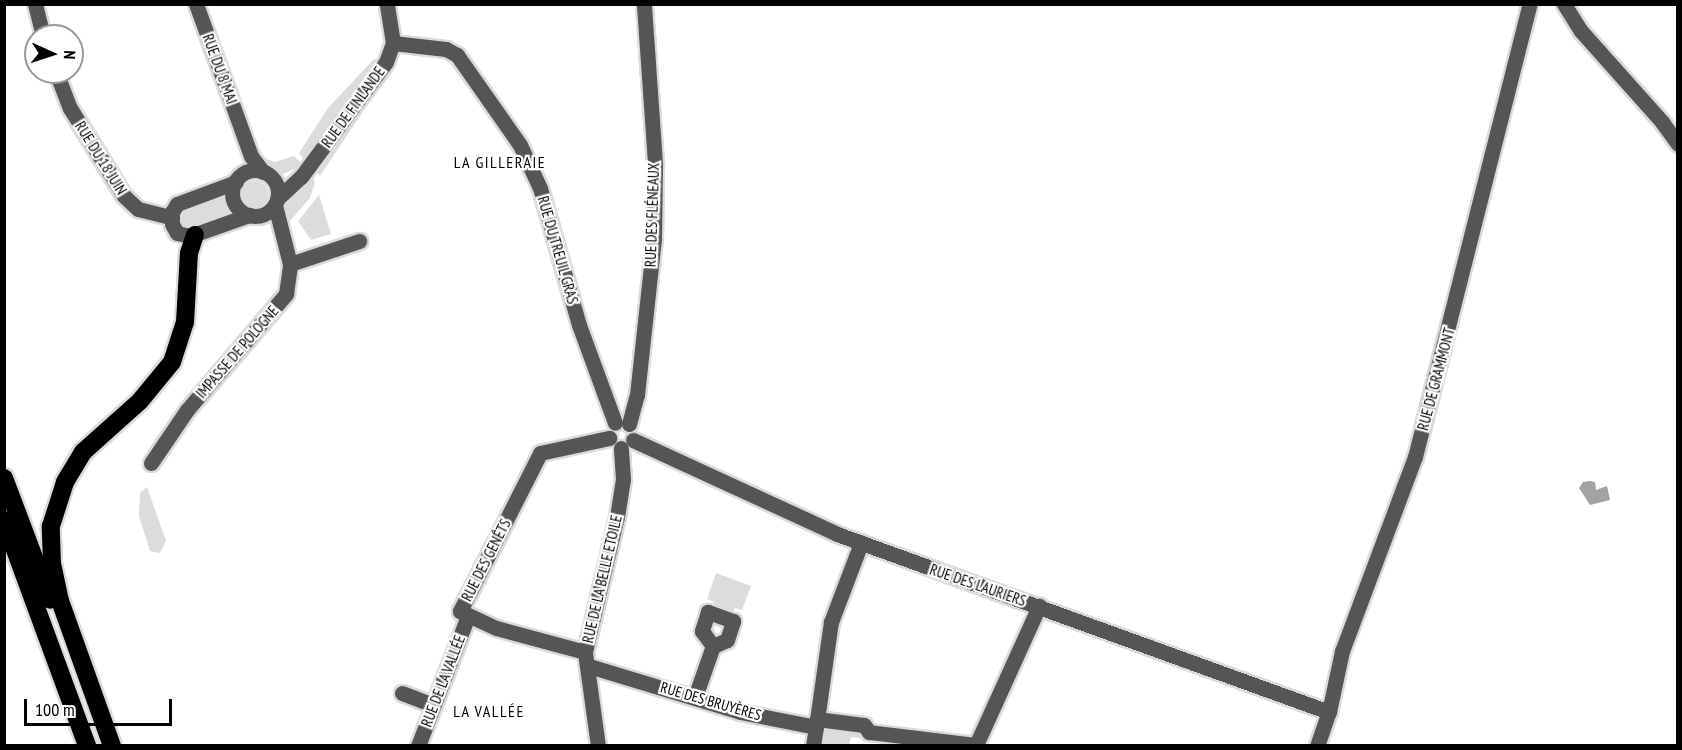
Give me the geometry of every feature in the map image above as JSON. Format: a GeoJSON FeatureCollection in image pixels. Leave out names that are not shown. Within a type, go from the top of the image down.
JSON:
{"type":"FeatureCollection","features":[{"type":"Feature","properties":{"kind":"highway"},"geometry":{"type":"LineString","coordinates":[[112,746],[60,601],[52,564],[51,526],[65,482],[83,452],[140,401],[172,362],[185,322],[189,253],[195,235]]}},
{"type":"Feature","properties":{"kind":"highway"},"geometry":{"type":"LineString","coordinates":[[4,478],[103,746]]}},
{"type":"Feature","properties":{"kind":"highway"},"geometry":{"type":"LineString","coordinates":[[4,520],[87,746]]}},
{"type":"Feature","properties":{"kind":"street"},"geometry":{"type":"LineString","coordinates":[[35,4],[40,24]]}},
{"type":"Feature","properties":{"kind":"street","name":"RUE DU 8 MAI"},"geometry":{"type":"LineString","coordinates":[[196,4],[251,156],[267,175]]}},
{"type":"Feature","properties":{"kind":"street"},"geometry":{"type":"LineString","coordinates":[[387,4],[393,43]]}},
{"type":"Feature","properties":{"kind":"street","name":"RUE DES FLÉNEAUX"},"geometry":{"type":"LineString","coordinates":[[618,428],[637,394],[654,239],[655,164],[644,4]]}},
{"type":"Feature","properties":{"kind":"street","name":"RUE DE GRAMMONT"},"geometry":{"type":"LineString","coordinates":[[1317,746],[1329,712],[1342,651],[1414,457],[1440,369],[1530,4]]}},
{"type":"Feature","properties":{"kind":"street"},"geometry":{"type":"LineString","coordinates":[[1564,4],[1581,31],[1662,122],[1677,144]]}},
{"type":"Feature","properties":{"kind":"street","name":"RUE DE FINLANDE"},"geometry":{"type":"LineString","coordinates":[[276,202],[309,168],[386,62],[393,43]]}},
{"type":"Feature","properties":{"kind":"street","name":"RUE DU TREUIL GRAS"},"geometry":{"type":"LineString","coordinates":[[393,43],[446,49],[457,55],[520,145],[540,188],[579,325],[618,428],[627,444]]}},
{"type":"Feature","properties":{"kind":"street","name":"RUE DU 18 JUIN"},"geometry":{"type":"LineString","coordinates":[[61,84],[70,108],[124,196],[138,209],[171,217]]}},
{"type":"Feature","properties":{"kind":"street"},"geometry":{"type":"LineString","coordinates":[[243,133],[235,203],[279,232]]}},
{"type":"Feature","properties":{"kind":"street"},"geometry":{"type":"LineString","coordinates":[[267,175],[276,202],[254,215],[195,235],[177,232],[171,217],[180,202],[239,178],[267,175],[287,177],[309,168]]}},
{"type":"Feature","properties":{"kind":"street","name":"IMPASSE DE POLOGNE"},"geometry":{"type":"LineString","coordinates":[[151,463],[187,410],[281,302],[288,287],[290,264],[279,232],[276,202]]}},
{"type":"Feature","properties":{"kind":"street"},"geometry":{"type":"LineString","coordinates":[[290,264],[359,241]]}},
{"type":"Feature","properties":{"kind":"street"},"geometry":{"type":"LineString","coordinates":[[618,428],[627,444]]}},
{"type":"Feature","properties":{"kind":"street","name":"RUE DES GENÊTS"},"geometry":{"type":"LineString","coordinates":[[587,659],[496,628],[460,611],[538,456],[548,449],[618,428]]}},
{"type":"Feature","properties":{"kind":"street","name":"RUE DES LAURIERS"},"geometry":{"type":"LineString","coordinates":[[627,444],[861,543],[1329,712]]}},
{"type":"Feature","properties":{"kind":"street","name":"RUE DE LA BELLE ETOILE"},"geometry":{"type":"LineString","coordinates":[[598,746],[587,659],[617,517],[627,444]]}},
{"type":"Feature","properties":{"kind":"street"},"geometry":{"type":"LineString","coordinates":[[813,746],[831,622],[861,543]]}},
{"type":"Feature","properties":{"kind":"street","name":"RUE DES BRUYÈRES"},"geometry":{"type":"LineString","coordinates":[[587,659],[740,712],[817,723],[864,725],[869,732],[976,746],[1039,606]]}},
{"type":"Feature","properties":{"kind":"street","name":"RUE DE LA VALLÉE"},"geometry":{"type":"LineString","coordinates":[[418,746],[468,616]]}},
{"type":"Feature","properties":{"kind":"street"},"geometry":{"type":"LineString","coordinates":[[695,697],[713,646]]}},
{"type":"Feature","properties":{"kind":"street"},"geometry":{"type":"LineString","coordinates":[[402,693],[434,705]]}},
{"type":"Feature","properties":{"kind":"shaded area"},"geometry":{"type":"Polygon","coordinates":[[[374,59],[379,61],[306,161],[299,153],[328,108],[374,59]]]}},
{"type":"Feature","properties":{"kind":"shaded area"},"geometry":{"type":"Polygon","coordinates":[[[357,108],[362,113],[320,176],[314,169],[357,108]]]}},
{"type":"Feature","properties":{"kind":"shaded area"},"geometry":{"type":"Polygon","coordinates":[[[256,155],[275,162],[294,156],[303,165],[283,174],[276,173],[262,166],[256,155]]]}},
{"type":"Feature","properties":{"kind":"shaded area"},"geometry":{"type":"Polygon","coordinates":[[[311,175],[315,182],[310,198],[290,221],[282,224],[283,200],[311,175]]]}},
{"type":"Feature","properties":{"kind":"shaded area"},"geometry":{"type":"Polygon","coordinates":[[[255,181],[264,185],[268,194],[264,203],[255,207],[246,203],[242,194],[246,185],[255,181]]]}},
{"type":"Feature","properties":{"kind":"shaded area"},"geometry":{"type":"Polygon","coordinates":[[[229,189],[230,204],[236,213],[193,229],[181,225],[180,211],[229,189]]]}},
{"type":"Feature","properties":{"kind":"shaded area"},"geometry":{"type":"Polygon","coordinates":[[[319,195],[331,234],[311,240],[298,221],[319,195]]]}},
{"type":"Feature","properties":{"kind":"shaded area"},"geometry":{"type":"Polygon","coordinates":[[[1583,482],[1595,482],[1596,490],[1607,486],[1610,500],[1590,505],[1579,488],[1583,482]]]}},
{"type":"Feature","properties":{"kind":"shaded area"},"geometry":{"type":"Polygon","coordinates":[[[147,487],[166,541],[160,553],[150,551],[139,516],[140,493],[147,487]]]}},
{"type":"Feature","properties":{"kind":"shaded area"},"geometry":{"type":"Polygon","coordinates":[[[716,573],[751,586],[742,610],[735,608],[732,615],[712,608],[714,602],[707,599],[716,573]]]}},
{"type":"Feature","properties":{"kind":"shaded area"},"geometry":{"type":"Polygon","coordinates":[[[824,726],[863,731],[866,739],[851,737],[849,745],[819,746],[824,726]]]}},
{"type":"Feature","properties":{"kind":"district","name":"LA GILLERAIE"},"geometry":{"type":"Point","coordinates":[500,162]}},
{"type":"Feature","properties":{"kind":"district","name":"LA VALLÉE"},"geometry":{"type":"Point","coordinates":[489,711]}}]}
